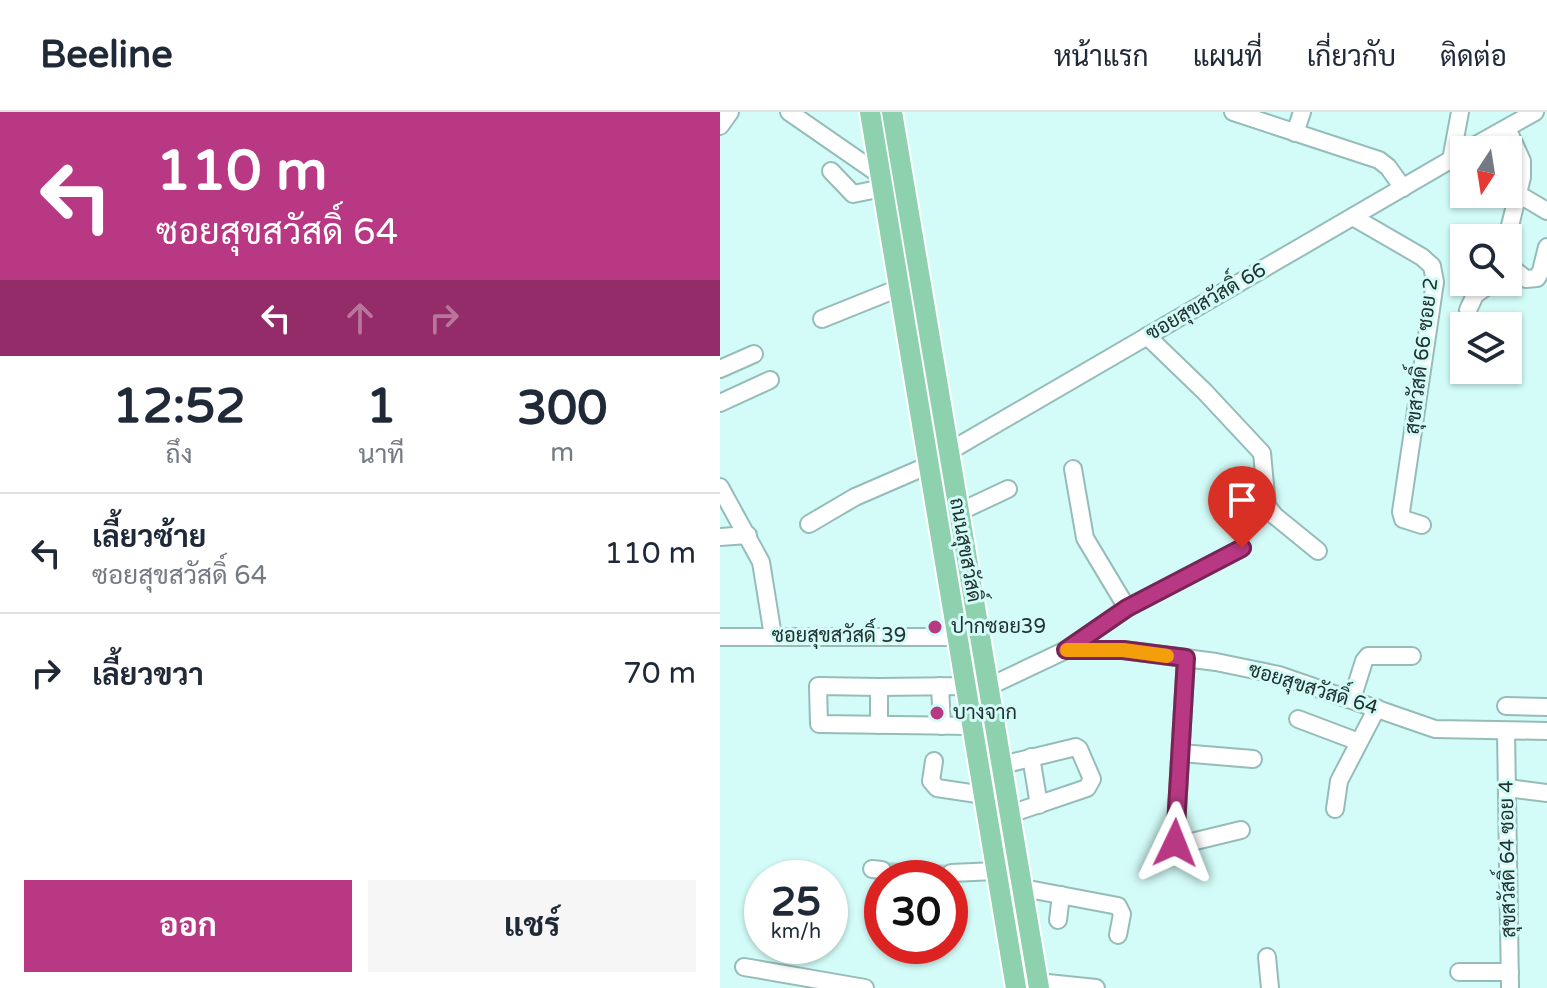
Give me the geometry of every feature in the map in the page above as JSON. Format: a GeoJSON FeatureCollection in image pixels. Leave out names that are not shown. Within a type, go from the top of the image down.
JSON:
{"type":"FeatureCollection","features":[{"type":"Feature","properties":{"kind":"main road","name":"ถนนสุขสวัสดิ์"},"geometry":{"type":"LineString","coordinates":[[870,112],[1016,988]]}},
{"type":"Feature","properties":{"kind":"main road","name":"ถนนสุขสวัสดิ์"},"geometry":{"type":"LineString","coordinates":[[892,112],[1039,985]]}},
{"type":"Feature","properties":{"kind":"street"},"geometry":{"type":"LineString","coordinates":[[720,126],[730,112]]}},
{"type":"Feature","properties":{"kind":"street"},"geometry":{"type":"LineString","coordinates":[[789,112],[882,182]]}},
{"type":"Feature","properties":{"kind":"street"},"geometry":{"type":"LineString","coordinates":[[1233,112],[1379,160],[1403,188]]}},
{"type":"Feature","properties":{"kind":"street"},"geometry":{"type":"LineString","coordinates":[[1295,133],[1302,112]]}},
{"type":"Feature","properties":{"kind":"street"},"geometry":{"type":"LineString","coordinates":[[1460,112],[1461,136]]}},
{"type":"Feature","properties":{"kind":"street","name":"ซอยสุขสวัสดิ์ 66"},"geometry":{"type":"LineString","coordinates":[[1493,136],[1535,112]]}},
{"type":"Feature","properties":{"kind":"street"},"geometry":{"type":"LineString","coordinates":[[1507,128],[1511,136]]}},
{"type":"Feature","properties":{"kind":"street","name":"ซอยสุขสวัสดิ์ 66"},"geometry":{"type":"LineString","coordinates":[[809,524],[855,497],[948,452],[1450,160]]}},
{"type":"Feature","properties":{"kind":"street"},"geometry":{"type":"LineString","coordinates":[[831,171],[853,194],[882,182]]}},
{"type":"Feature","properties":{"kind":"street"},"geometry":{"type":"LineString","coordinates":[[1522,196],[1547,211]]}},
{"type":"Feature","properties":{"kind":"street","name":"สุขสวัสดิ์ 66 ซอย 2"},"geometry":{"type":"LineString","coordinates":[[1353,217],[1432,266],[1435,282],[1401,512],[1403,519],[1422,525]]}},
{"type":"Feature","properties":{"kind":"street"},"geometry":{"type":"LineString","coordinates":[[1522,276],[1526,279],[1537,278],[1547,247]]}},
{"type":"Feature","properties":{"kind":"street"},"geometry":{"type":"LineString","coordinates":[[822,319],[899,288]]}},
{"type":"Feature","properties":{"kind":"street"},"geometry":{"type":"LineString","coordinates":[[1468,310],[1475,296]]}},
{"type":"Feature","properties":{"kind":"street"},"geometry":{"type":"LineString","coordinates":[[1147,336],[1262,453],[1267,506],[1318,551]]}},
{"type":"Feature","properties":{"kind":"street"},"geometry":{"type":"LineString","coordinates":[[720,369],[754,354]]}},
{"type":"Feature","properties":{"kind":"street"},"geometry":{"type":"LineString","coordinates":[[720,403],[770,380]]}},
{"type":"Feature","properties":{"kind":"street"},"geometry":{"type":"LineString","coordinates":[[1073,469],[1085,538],[1127,608]]}},
{"type":"Feature","properties":{"kind":"street"},"geometry":{"type":"LineString","coordinates":[[720,487],[761,562],[773,636]]}},
{"type":"Feature","properties":{"kind":"street"},"geometry":{"type":"LineString","coordinates":[[959,512],[1008,489]]}},
{"type":"Feature","properties":{"kind":"street"},"geometry":{"type":"LineString","coordinates":[[720,537],[748,535]]}},
{"type":"Feature","properties":{"kind":"street"},"geometry":{"type":"LineString","coordinates":[[1066,650],[1127,608],[1242,548]]}},
{"type":"Feature","properties":{"kind":"street","name":"ซอยสุขสวัสดิ์ 39"},"geometry":{"type":"LineString","coordinates":[[720,637],[957,637]]}},
{"type":"Feature","properties":{"kind":"street","name":"ซอยสุขสวัสดิ์ 64"},"geometry":{"type":"LineString","coordinates":[[990,686],[1066,650],[1123,650],[1279,675],[1435,729],[1547,731]]}},
{"type":"Feature","properties":{"kind":"street"},"geometry":{"type":"LineString","coordinates":[[1352,699],[1368,656],[1412,656]]}},
{"type":"Feature","properties":{"kind":"street"},"geometry":{"type":"LineString","coordinates":[[1186,658],[1175,843],[1179,845],[1241,830]]}},
{"type":"Feature","properties":{"kind":"street"},"geometry":{"type":"LineString","coordinates":[[966,686],[818,686],[819,724],[972,726]]}},
{"type":"Feature","properties":{"kind":"street"},"geometry":{"type":"LineString","coordinates":[[940,686],[942,726]]}},
{"type":"Feature","properties":{"kind":"street"},"geometry":{"type":"LineString","coordinates":[[879,687],[879,725]]}},
{"type":"Feature","properties":{"kind":"street"},"geometry":{"type":"LineString","coordinates":[[1506,706],[1547,707]]}},
{"type":"Feature","properties":{"kind":"street"},"geometry":{"type":"LineString","coordinates":[[1335,809],[1339,781],[1377,708]]}},
{"type":"Feature","properties":{"kind":"street"},"geometry":{"type":"LineString","coordinates":[[1298,719],[1359,742]]}},
{"type":"Feature","properties":{"kind":"street","name":"สุขสวัสดิ์ 64 ซอย 4"},"geometry":{"type":"LineString","coordinates":[[1506,731],[1510,980]]}},
{"type":"Feature","properties":{"kind":"street"},"geometry":{"type":"LineString","coordinates":[[1002,765],[1076,747],[1092,779],[1087,788],[1010,814]]}},
{"type":"Feature","properties":{"kind":"street"},"geometry":{"type":"LineString","coordinates":[[1181,753],[1253,759]]}},
{"type":"Feature","properties":{"kind":"street"},"geometry":{"type":"LineString","coordinates":[[1031,757],[1039,805]]}},
{"type":"Feature","properties":{"kind":"street"},"geometry":{"type":"LineString","coordinates":[[934,761],[931,781],[937,788],[984,795]]}},
{"type":"Feature","properties":{"kind":"street"},"geometry":{"type":"LineString","coordinates":[[1507,788],[1547,793]]}},
{"type":"Feature","properties":{"kind":"street"},"geometry":{"type":"LineString","coordinates":[[968,872],[996,871]]}},
{"type":"Feature","properties":{"kind":"street"},"geometry":{"type":"LineString","coordinates":[[1023,888],[1118,906],[1122,914],[1118,935]]}},
{"type":"Feature","properties":{"kind":"street"},"geometry":{"type":"LineString","coordinates":[[1058,920],[1061,895]]}},
{"type":"Feature","properties":{"kind":"street"},"geometry":{"type":"LineString","coordinates":[[1267,957],[1270,988]]}},
{"type":"Feature","properties":{"kind":"street"},"geometry":{"type":"LineString","coordinates":[[744,967],[865,988]]}},
{"type":"Feature","properties":{"kind":"street"},"geometry":{"type":"LineString","coordinates":[[1459,972],[1510,980]]}},
{"type":"Feature","properties":{"kind":"street"},"geometry":{"type":"LineString","coordinates":[[1039,985],[1096,988]]}},
{"type":"Feature","properties":{"kind":"slow traffic"},"geometry":{"type":"LineString","coordinates":[[1067,650],[1123,650],[1167,656]]}},
{"type":"Feature","properties":{"kind":"place","name":"ปากซอย39"},"geometry":{"type":"Point","coordinates":[935,627]}},
{"type":"Feature","properties":{"kind":"place","name":"บางจาก"},"geometry":{"type":"Point","coordinates":[937,713]}},
{"type":"Feature","properties":{"kind":"route"},"geometry":{"type":"LineString","coordinates":[[1175,843],[1186,658],[1123,650],[1066,650],[1127,608],[1242,548]]}}]}
